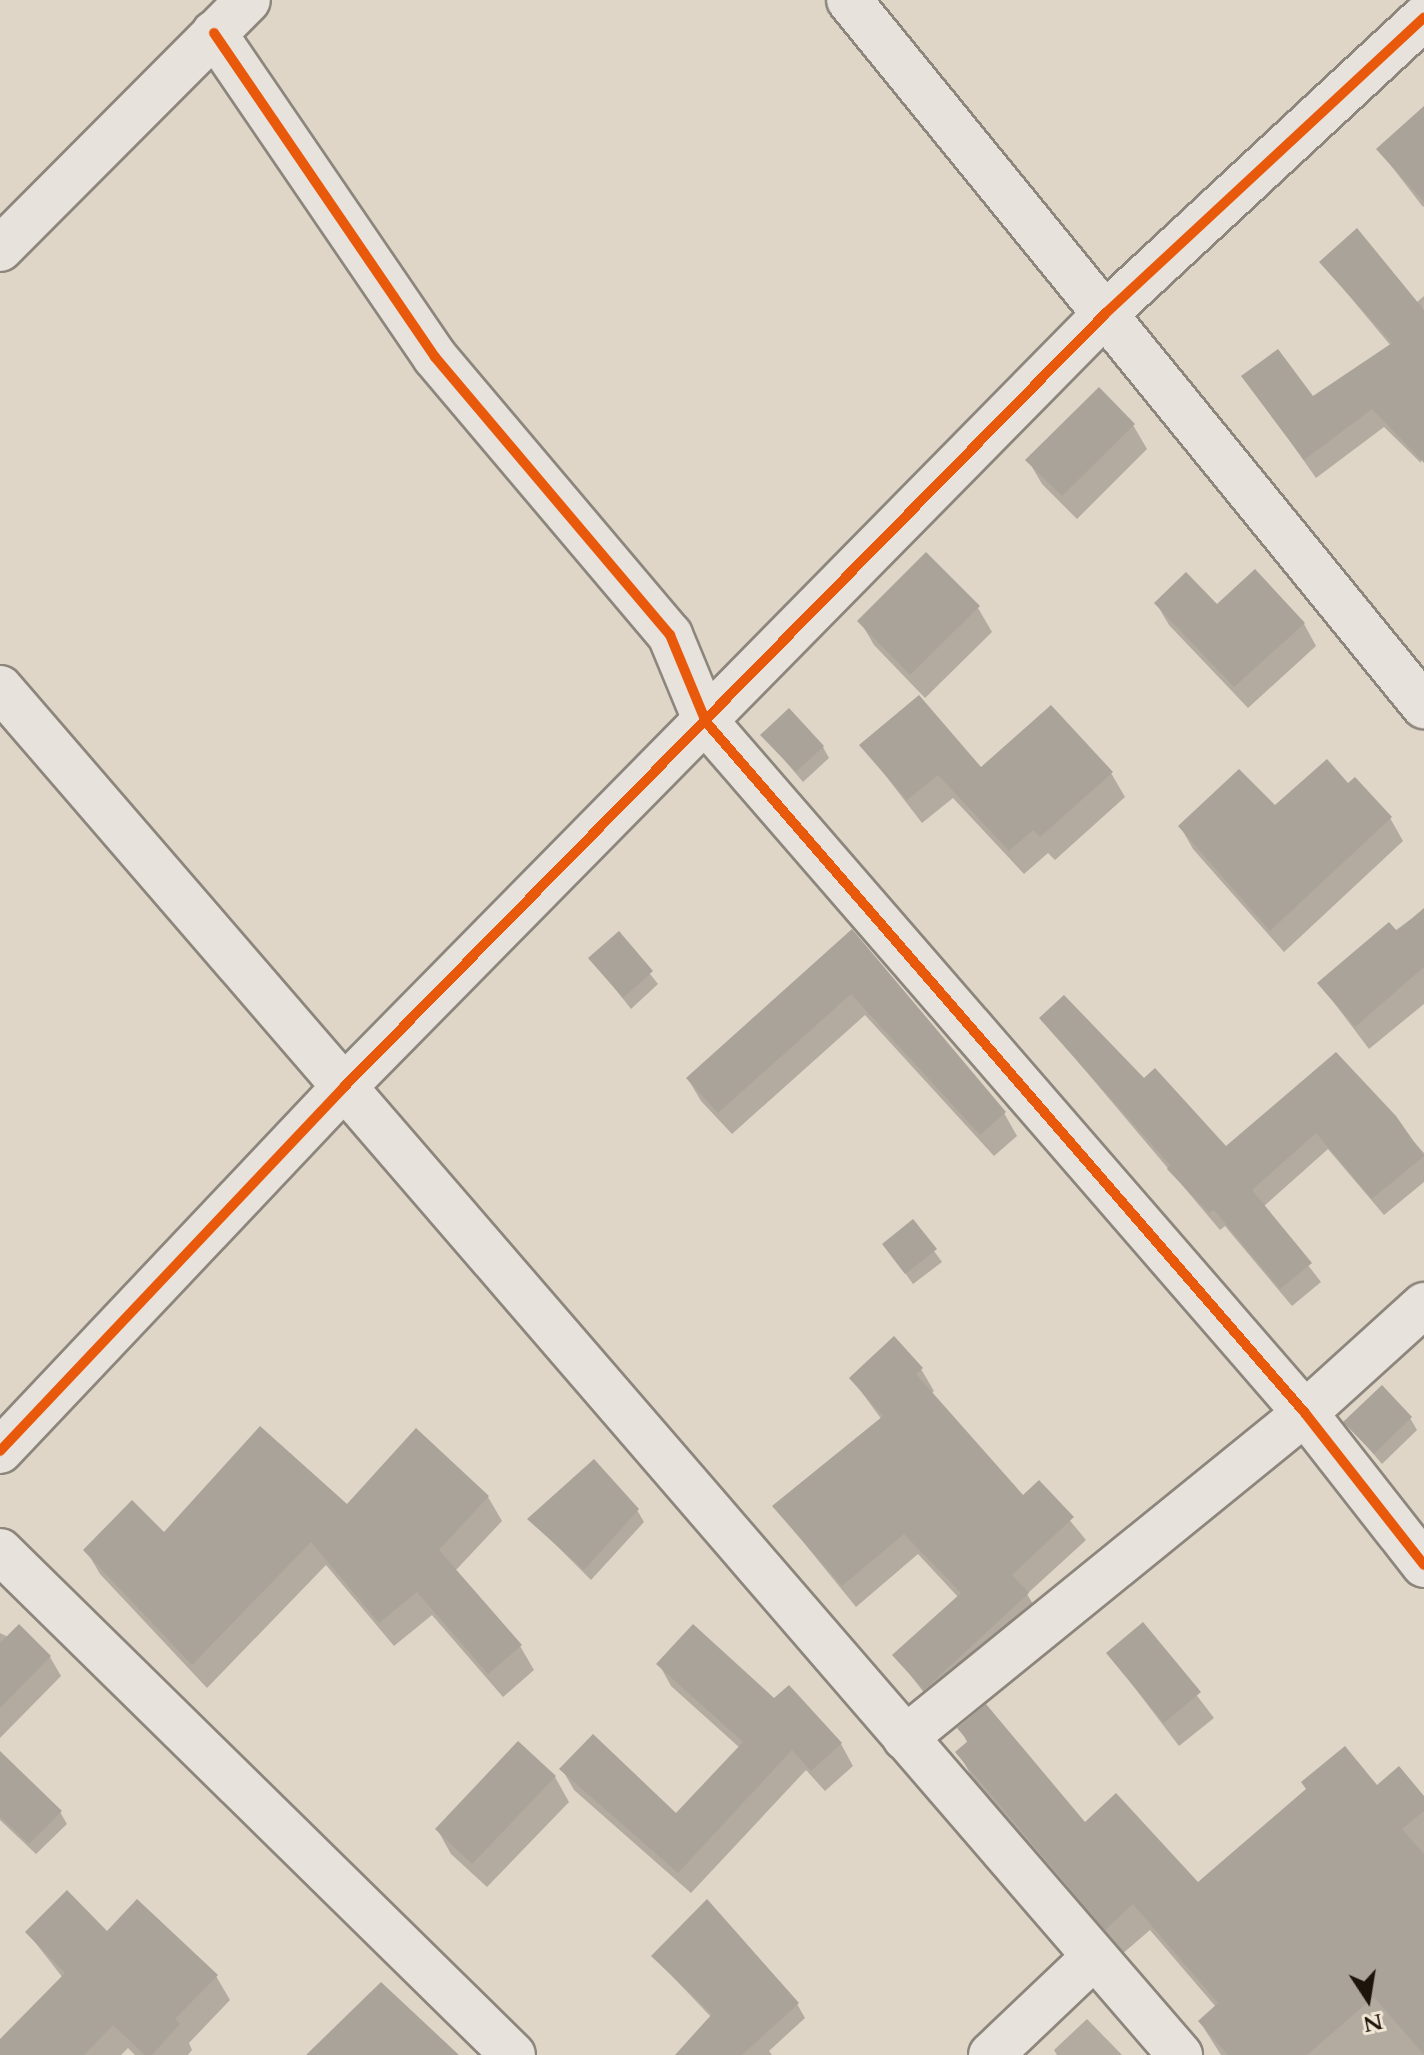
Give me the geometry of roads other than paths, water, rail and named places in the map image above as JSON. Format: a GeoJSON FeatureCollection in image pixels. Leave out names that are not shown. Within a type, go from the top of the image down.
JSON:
{"type":"FeatureCollection","features":[{"type":"Feature","properties":{"kind":"street"},"geometry":{"type":"LineString","coordinates":[[0,249],[248,0]]}},
{"type":"Feature","properties":{"kind":"street"},"geometry":{"type":"LineString","coordinates":[[849,0],[1424,706]]}},
{"type":"Feature","properties":{"kind":"street"},"geometry":{"type":"LineString","coordinates":[[0,1451],[345,1086],[1106,313],[1424,18]]}},
{"type":"Feature","properties":{"kind":"street"},"geometry":{"type":"LineString","coordinates":[[214,33],[435,357],[670,635],[706,722],[1305,1413],[1424,1565]]}},
{"type":"Feature","properties":{"kind":"street"},"geometry":{"type":"LineString","coordinates":[[0,688],[1180,2055]]}},
{"type":"Feature","properties":{"kind":"street"},"geometry":{"type":"LineString","coordinates":[[905,1738],[1305,1413],[1424,1305]]}},
{"type":"Feature","properties":{"kind":"street"},"geometry":{"type":"LineString","coordinates":[[0,1551],[513,2055]]}},
{"type":"Feature","properties":{"kind":"street"},"geometry":{"type":"LineString","coordinates":[[991,2055],[1094,1957]]}}]}
